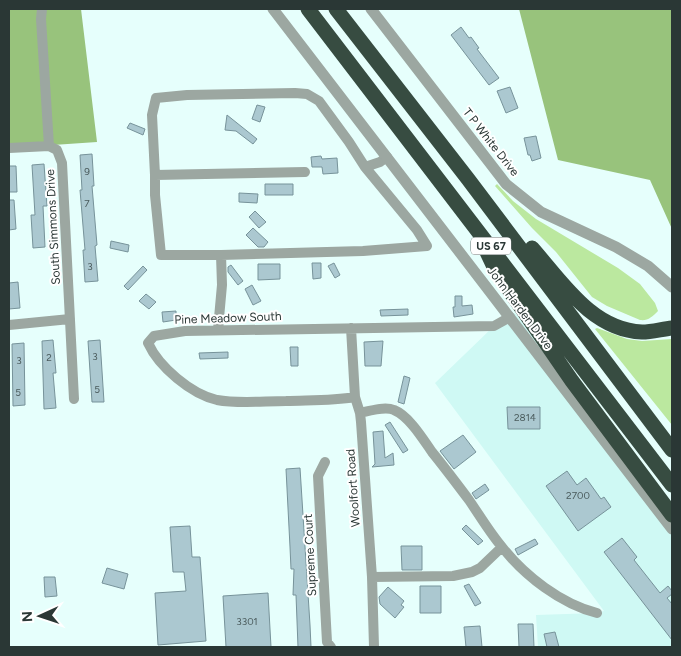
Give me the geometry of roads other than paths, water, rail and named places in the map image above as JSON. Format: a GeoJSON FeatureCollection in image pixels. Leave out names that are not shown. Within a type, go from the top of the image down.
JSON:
{"type":"FeatureCollection","features":[{"type":"Feature","properties":{"kind":"highway","name":"US 67"},"geometry":{"type":"LineString","coordinates":[[308,9],[672,485]]}},
{"type":"Feature","properties":{"kind":"highway","name":"US 67"},"geometry":{"type":"LineString","coordinates":[[336,9],[468,179],[672,450]]}},
{"type":"Feature","properties":{"kind":"highway"},"geometry":{"type":"LineString","coordinates":[[468,179],[578,300],[602,320],[624,330],[643,332],[667,329],[672,316]]}},
{"type":"Feature","properties":{"kind":"highway"},"geometry":{"type":"LineString","coordinates":[[475,226],[496,271],[572,381],[672,514]]}},
{"type":"Feature","properties":{"kind":"street","name":"John Harden Drive"},"geometry":{"type":"LineString","coordinates":[[273,9],[672,529]]}},
{"type":"Feature","properties":{"kind":"street","name":"T P White Drive"},"geometry":{"type":"LineString","coordinates":[[371,9],[506,184],[541,212],[616,247],[648,266],[672,286]]}},
{"type":"Feature","properties":{"kind":"street"},"geometry":{"type":"LineString","coordinates":[[9,148],[49,146],[41,14]]}},
{"type":"Feature","properties":{"kind":"street"},"geometry":{"type":"LineString","coordinates":[[307,94],[319,102],[365,167],[418,230],[427,246],[363,251],[160,255],[155,196],[156,175],[152,114],[156,98],[187,95],[307,94]]}},
{"type":"Feature","properties":{"kind":"street","name":"South Simmons Drive"},"geometry":{"type":"LineString","coordinates":[[49,146],[57,150],[62,163],[74,399]]}},
{"type":"Feature","properties":{"kind":"street"},"geometry":{"type":"LineString","coordinates":[[365,167],[387,158]]}},
{"type":"Feature","properties":{"kind":"street"},"geometry":{"type":"LineString","coordinates":[[156,175],[304,172]]}},
{"type":"Feature","properties":{"kind":"street"},"geometry":{"type":"LineString","coordinates":[[218,329],[222,285],[221,255]]}},
{"type":"Feature","properties":{"kind":"street","name":"Pine Meadow South"},"geometry":{"type":"LineString","coordinates":[[355,397],[274,401],[217,400],[190,387],[172,374],[159,362],[148,343],[154,336],[167,333],[218,329],[494,326],[510,317]]}},
{"type":"Feature","properties":{"kind":"street"},"geometry":{"type":"LineString","coordinates":[[9,325],[70,319]]}},
{"type":"Feature","properties":{"kind":"street","name":"Woolfort Road"},"geometry":{"type":"LineString","coordinates":[[351,328],[355,397],[360,413],[372,577],[374,647]]}},
{"type":"Feature","properties":{"kind":"street"},"geometry":{"type":"LineString","coordinates":[[360,413],[387,409],[394,410],[408,421],[468,498],[502,547],[527,573],[557,596],[588,611],[598,613]]}},
{"type":"Feature","properties":{"kind":"street","name":"Supreme Court"},"geometry":{"type":"LineString","coordinates":[[325,462],[318,476],[327,642],[331,647]]}},
{"type":"Feature","properties":{"kind":"street"},"geometry":{"type":"LineString","coordinates":[[372,577],[453,576],[472,572],[480,568],[502,547]]}}]}
